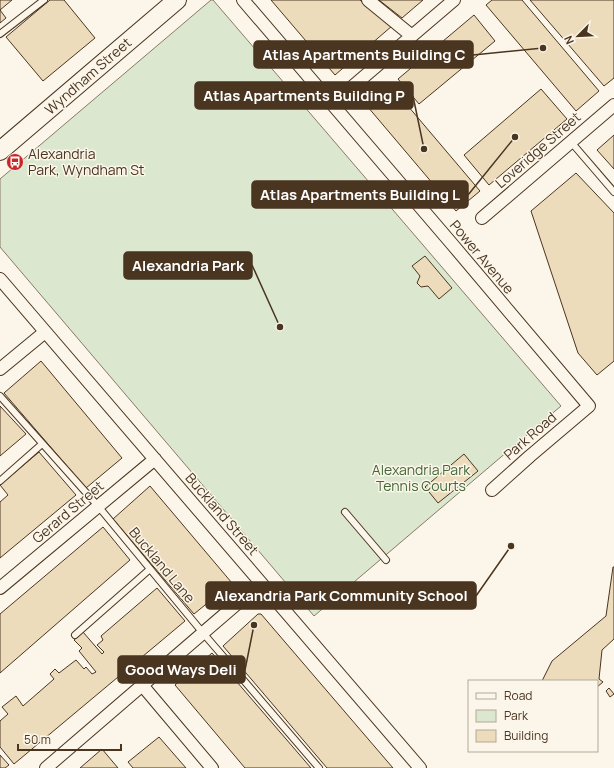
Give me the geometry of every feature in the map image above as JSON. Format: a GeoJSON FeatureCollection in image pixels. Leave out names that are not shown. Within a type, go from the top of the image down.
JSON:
{"type":"FeatureCollection","features":[{"type":"Feature","properties":{"kind":"main road","name":"Wyndham Street"},"geometry":{"type":"LineString","coordinates":[[0,151],[177,0]]}},
{"type":"Feature","properties":{"kind":"street","name":"Power Avenue"},"geometry":{"type":"LineString","coordinates":[[243,0],[589,406]]}},
{"type":"Feature","properties":{"kind":"street"},"geometry":{"type":"LineString","coordinates":[[368,0],[412,36]]}},
{"type":"Feature","properties":{"kind":"street"},"geometry":{"type":"LineString","coordinates":[[332,104],[454,0]]}},
{"type":"Feature","properties":{"kind":"street","name":"Loveridge Street"},"geometry":{"type":"LineString","coordinates":[[482,218],[614,105]]}},
{"type":"Feature","properties":{"kind":"street","name":"Buckland Street"},"geometry":{"type":"LineString","coordinates":[[0,279],[420,768]]}},
{"type":"Feature","properties":{"kind":"street"},"geometry":{"type":"LineString","coordinates":[[0,369],[45,332]]}},
{"type":"Feature","properties":{"kind":"street","name":"Park Road"},"geometry":{"type":"LineString","coordinates":[[492,490],[589,406]]}},
{"type":"Feature","properties":{"kind":"street","name":"Gerard Street"},"geometry":{"type":"LineString","coordinates":[[0,588],[155,459]]}},
{"type":"Feature","properties":{"kind":"street"},"geometry":{"type":"LineString","coordinates":[[46,768],[261,583]]}},
{"type":"Feature","properties":{"kind":"street"},"geometry":{"type":"LineString","coordinates":[[142,685],[212,768]]}},
{"type":"Feature","properties":{"kind":"lane"},"geometry":{"type":"LineString","coordinates":[[0,34],[44,0]]}},
{"type":"Feature","properties":{"kind":"lane"},"geometry":{"type":"LineString","coordinates":[[571,142],[614,192]]}},
{"type":"Feature","properties":{"kind":"lane","name":"Buckland Lane"},"geometry":{"type":"LineString","coordinates":[[0,396],[98,506],[203,633],[319,768]]}},
{"type":"Feature","properties":{"kind":"lane"},"geometry":{"type":"LineString","coordinates":[[0,481],[42,444]]}},
{"type":"Feature","properties":{"kind":"lane"},"geometry":{"type":"LineString","coordinates":[[345,512],[386,560]]}},
{"type":"Feature","properties":{"kind":"lane"},"geometry":{"type":"LineString","coordinates":[[75,635],[150,570]]}},
{"type":"Feature","properties":{"kind":"green space","name":"Alexandria Park Tennis Courts"},"geometry":{"type":"Polygon","coordinates":[[[211,0],[213,0],[561,406],[314,616],[0,247],[0,179],[211,0]]]}},
{"type":"Feature","properties":{"kind":"building"},"geometry":{"type":"Polygon","coordinates":[[[0,0],[12,0],[0,10],[0,0]]]}},
{"type":"Feature","properties":{"kind":"building"},"geometry":{"type":"Polygon","coordinates":[[[50,0],[64,0],[95,38],[43,81],[6,37],[50,0]]]}},
{"type":"Feature","properties":{"kind":"building"},"geometry":{"type":"Polygon","coordinates":[[[271,0],[360,0],[392,26],[335,75],[271,0]]]}},
{"type":"Feature","properties":{"kind":"building"},"geometry":{"type":"Polygon","coordinates":[[[379,0],[423,0],[402,18],[379,0]]]}},
{"type":"Feature","properties":{"kind":"building"},"geometry":{"type":"Polygon","coordinates":[[[492,0],[522,0],[599,91],[576,111],[486,5],[492,0]]]}},
{"type":"Feature","properties":{"kind":"building"},"geometry":{"type":"Polygon","coordinates":[[[530,0],[614,0],[614,78],[604,86],[530,0]]]}},
{"type":"Feature","properties":{"kind":"building"},"geometry":{"type":"Polygon","coordinates":[[[0,10],[6,18],[0,23],[0,10]]]}},
{"type":"Feature","properties":{"kind":"building"},"geometry":{"type":"Polygon","coordinates":[[[474,15],[495,41],[419,104],[398,79],[474,15]]]}},
{"type":"Feature","properties":{"kind":"building"},"geometry":{"type":"Polygon","coordinates":[[[391,86],[480,191],[456,211],[367,106],[391,86]]]}},
{"type":"Feature","properties":{"kind":"building"},"geometry":{"type":"Polygon","coordinates":[[[541,89],[567,119],[489,185],[464,155],[541,89]]]}},
{"type":"Feature","properties":{"kind":"building"},"geometry":{"type":"Polygon","coordinates":[[[614,135],[614,169],[597,150],[614,135]]]}},
{"type":"Feature","properties":{"kind":"building"},"geometry":{"type":"Polygon","coordinates":[[[576,173],[614,213],[614,361],[597,375],[578,353],[531,211],[576,173]]]}},
{"type":"Feature","properties":{"kind":"building"},"geometry":{"type":"Polygon","coordinates":[[[425,256],[452,288],[439,299],[428,286],[421,287],[417,283],[420,276],[412,266],[425,256]]]}},
{"type":"Feature","properties":{"kind":"building"},"geometry":{"type":"Polygon","coordinates":[[[41,361],[122,458],[86,488],[4,393],[41,361]]]}},
{"type":"Feature","properties":{"kind":"building"},"geometry":{"type":"Polygon","coordinates":[[[0,406],[26,434],[0,456],[0,406]]]}},
{"type":"Feature","properties":{"kind":"building"},"geometry":{"type":"Polygon","coordinates":[[[39,452],[76,495],[0,558],[0,502],[8,495],[0,485],[39,452]]]}},
{"type":"Feature","properties":{"kind":"building"},"geometry":{"type":"Polygon","coordinates":[[[464,454],[478,471],[438,503],[425,487],[464,454]]]}},
{"type":"Feature","properties":{"kind":"building"},"geometry":{"type":"Polygon","coordinates":[[[150,486],[232,583],[194,614],[113,519],[150,486]]]}},
{"type":"Feature","properties":{"kind":"building"},"geometry":{"type":"Polygon","coordinates":[[[103,527],[130,560],[0,673],[0,614],[103,527]]]}},
{"type":"Feature","properties":{"kind":"building"},"geometry":{"type":"Polygon","coordinates":[[[614,567],[614,639],[602,650],[599,679],[603,682],[598,686],[598,680],[542,680],[552,661],[606,616],[614,567]]]}},
{"type":"Feature","properties":{"kind":"building"},"geometry":{"type":"Polygon","coordinates":[[[157,588],[185,621],[14,764],[0,747],[0,721],[8,714],[2,707],[16,696],[23,706],[54,679],[50,674],[55,669],[59,673],[76,660],[84,669],[86,667],[92,674],[96,672],[79,651],[82,648],[74,640],[83,632],[102,654],[104,652],[97,645],[103,640],[101,636],[157,588]]]}},
{"type":"Feature","properties":{"kind":"building"},"geometry":{"type":"Polygon","coordinates":[[[258,614],[261,614],[393,768],[327,768],[223,646],[258,614]]]}},
{"type":"Feature","properties":{"kind":"building"},"geometry":{"type":"Polygon","coordinates":[[[212,653],[311,768],[245,768],[175,685],[212,653]]]}},
{"type":"Feature","properties":{"kind":"building"},"geometry":{"type":"Polygon","coordinates":[[[609,688],[614,694],[610,697],[606,691],[609,688]]]}},
{"type":"Feature","properties":{"kind":"building"},"geometry":{"type":"Polygon","coordinates":[[[159,737],[186,768],[133,768],[128,762],[159,737]]]}},
{"type":"Feature","properties":{"kind":"building"},"geometry":{"type":"Polygon","coordinates":[[[102,749],[118,768],[80,768],[102,749]]]}},
{"type":"Feature","properties":{"kind":"building"},"geometry":{"type":"Polygon","coordinates":[[[0,755],[9,765],[5,768],[0,768],[0,755]]]}},
{"type":"Feature","properties":{"kind":"place","name":"Atlas Apartments Building C"},"geometry":{"type":"Point","coordinates":[543,48]}},
{"type":"Feature","properties":{"kind":"place","name":"Atlas Apartments Building L"},"geometry":{"type":"Point","coordinates":[515,137]}},
{"type":"Feature","properties":{"kind":"place","name":"Atlas Apartments Building P"},"geometry":{"type":"Point","coordinates":[424,149]}},
{"type":"Feature","properties":{"kind":"place","name":"Alexandria Park, Wyndham St"},"geometry":{"type":"Point","coordinates":[15,162]}},
{"type":"Feature","properties":{"kind":"place","name":"Alexandria Park"},"geometry":{"type":"Point","coordinates":[280,327]}},
{"type":"Feature","properties":{"kind":"place","name":"Alexandria Park Community School"},"geometry":{"type":"Point","coordinates":[511,546]}},
{"type":"Feature","properties":{"kind":"place","name":"Good Ways Deli"},"geometry":{"type":"Point","coordinates":[254,625]}}]}
